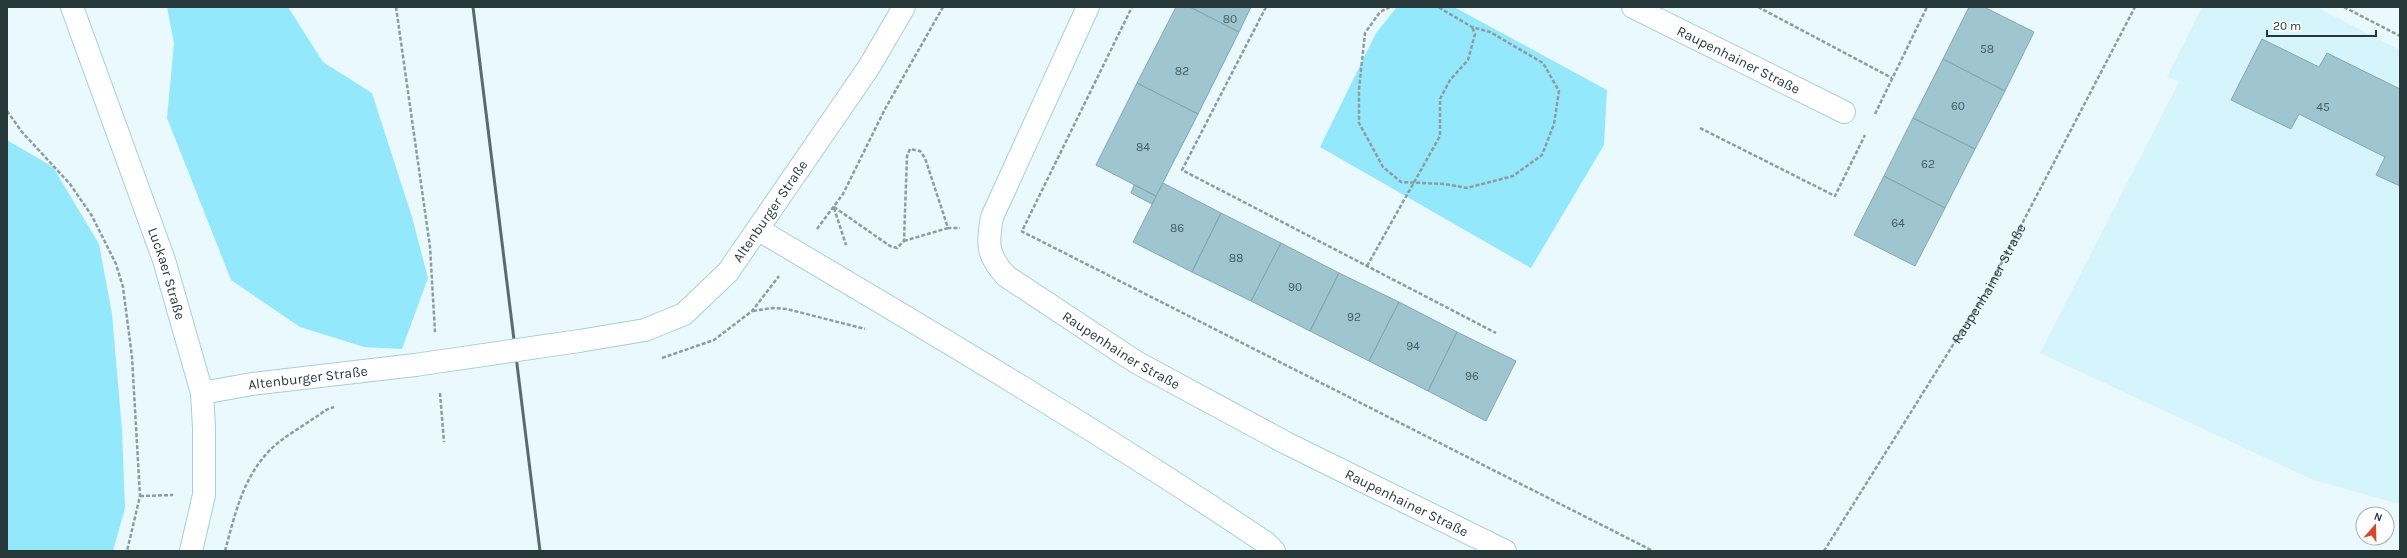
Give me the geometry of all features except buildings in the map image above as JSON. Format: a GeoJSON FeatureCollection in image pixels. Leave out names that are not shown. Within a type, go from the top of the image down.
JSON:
{"type":"FeatureCollection","features":[{"type":"Feature","properties":{"kind":"street","name":"Luckaer Straße"},"geometry":{"type":"LineString","coordinates":[[72,7],[164,260],[202,393],[204,427],[204,495],[191,551]]}},
{"type":"Feature","properties":{"kind":"street","name":"Altenburger Straße"},"geometry":{"type":"LineString","coordinates":[[202,393],[252,384],[415,365],[579,341],[645,330],[684,314],[728,272],[759,230],[869,67],[904,7]]}},
{"type":"Feature","properties":{"kind":"street","name":"Raupenhainer Straße"},"geometry":{"type":"LineString","coordinates":[[1088,7],[991,223],[988,245],[994,262],[1006,276],[1136,362],[1286,443],[1505,551]]}},
{"type":"Feature","properties":{"kind":"street","name":"Raupenhainer Straße"},"geometry":{"type":"LineString","coordinates":[[1633,7],[1844,112]]}},
{"type":"Feature","properties":{"kind":"street"},"geometry":{"type":"LineString","coordinates":[[759,230],[982,362],[1159,471],[1266,543],[1274,551]]}},
{"type":"Feature","properties":{"kind":"path"},"geometry":{"type":"LineString","coordinates":[[396,7],[430,247],[436,340]]}},
{"type":"Feature","properties":{"kind":"path"},"geometry":{"type":"LineString","coordinates":[[943,7],[885,109],[843,194],[834,207],[890,246],[897,248],[904,241],[948,228],[979,226],[991,223],[1021,231],[1653,551]]}},
{"type":"Feature","properties":{"kind":"path"},"geometry":{"type":"LineString","coordinates":[[1021,231],[1132,7]]}},
{"type":"Feature","properties":{"kind":"path"},"geometry":{"type":"LineString","coordinates":[[1266,7],[1182,170],[1496,333]]}},
{"type":"Feature","properties":{"kind":"path"},"geometry":{"type":"LineString","coordinates":[[1390,7],[1380,12],[1365,33],[1359,89],[1359,123],[1383,167],[1401,182],[1413,184],[1445,184],[1467,188],[1513,176],[1542,155],[1554,124],[1559,91],[1542,63],[1490,32],[1472,26],[1438,7]]}},
{"type":"Feature","properties":{"kind":"path"},"geometry":{"type":"LineString","coordinates":[[1758,7],[1892,78]]}},
{"type":"Feature","properties":{"kind":"path"},"geometry":{"type":"LineString","coordinates":[[1700,128],[1835,196],[1927,7]]}},
{"type":"Feature","properties":{"kind":"path","name":"Raupenhainer Straße"},"geometry":{"type":"LineString","coordinates":[[1824,551],[1988,289],[2135,7]]}},
{"type":"Feature","properties":{"kind":"path"},"geometry":{"type":"LineString","coordinates":[[2344,7],[2400,36]]}},
{"type":"Feature","properties":{"kind":"path"},"geometry":{"type":"LineString","coordinates":[[1367,266],[1440,136],[1440,99],[1450,80],[1468,60],[1475,34],[1472,26]]}},
{"type":"Feature","properties":{"kind":"path"},"geometry":{"type":"LineString","coordinates":[[7,111],[22,132],[70,184],[92,216],[116,264],[122,286],[132,357],[140,496],[127,551]]}},
{"type":"Feature","properties":{"kind":"path"},"geometry":{"type":"LineString","coordinates":[[1844,112],[1870,125]]}},
{"type":"Feature","properties":{"kind":"path"},"geometry":{"type":"LineString","coordinates":[[904,241],[907,156],[910,149],[920,151],[925,158],[948,228]]}},
{"type":"Feature","properties":{"kind":"path"},"geometry":{"type":"LineString","coordinates":[[440,387],[444,442]]}},
{"type":"Feature","properties":{"kind":"path"},"geometry":{"type":"LineString","coordinates":[[225,551],[240,496],[254,471],[272,449],[326,410],[338,405]]}},
{"type":"Feature","properties":{"kind":"shaded area"},"geometry":{"type":"Polygon","coordinates":[[[167,7],[288,7],[323,62],[372,93],[412,217],[428,278],[402,349],[364,347],[300,327],[231,280],[167,118],[174,43],[167,7]]]}},
{"type":"Feature","properties":{"kind":"shaded area"},"geometry":{"type":"Polygon","coordinates":[[[1397,7],[1454,7],[1607,90],[1604,145],[1531,268],[1320,147],[1376,33],[1397,7]]]}},
{"type":"Feature","properties":{"kind":"shaded area"},"geometry":{"type":"Polygon","coordinates":[[[2202,7],[2316,7],[2400,50],[2400,504],[2313,480],[2040,353],[2179,82],[2167,77],[2202,7]]]}},
{"type":"Feature","properties":{"kind":"shaded area"},"geometry":{"type":"Polygon","coordinates":[[[7,140],[53,167],[99,244],[112,314],[122,430],[125,508],[113,551],[7,551],[7,140]]]}},
{"type":"Feature","properties":{"kind":"railway"},"geometry":{"type":"LineString","coordinates":[[473,7],[540,551]]}}]}
